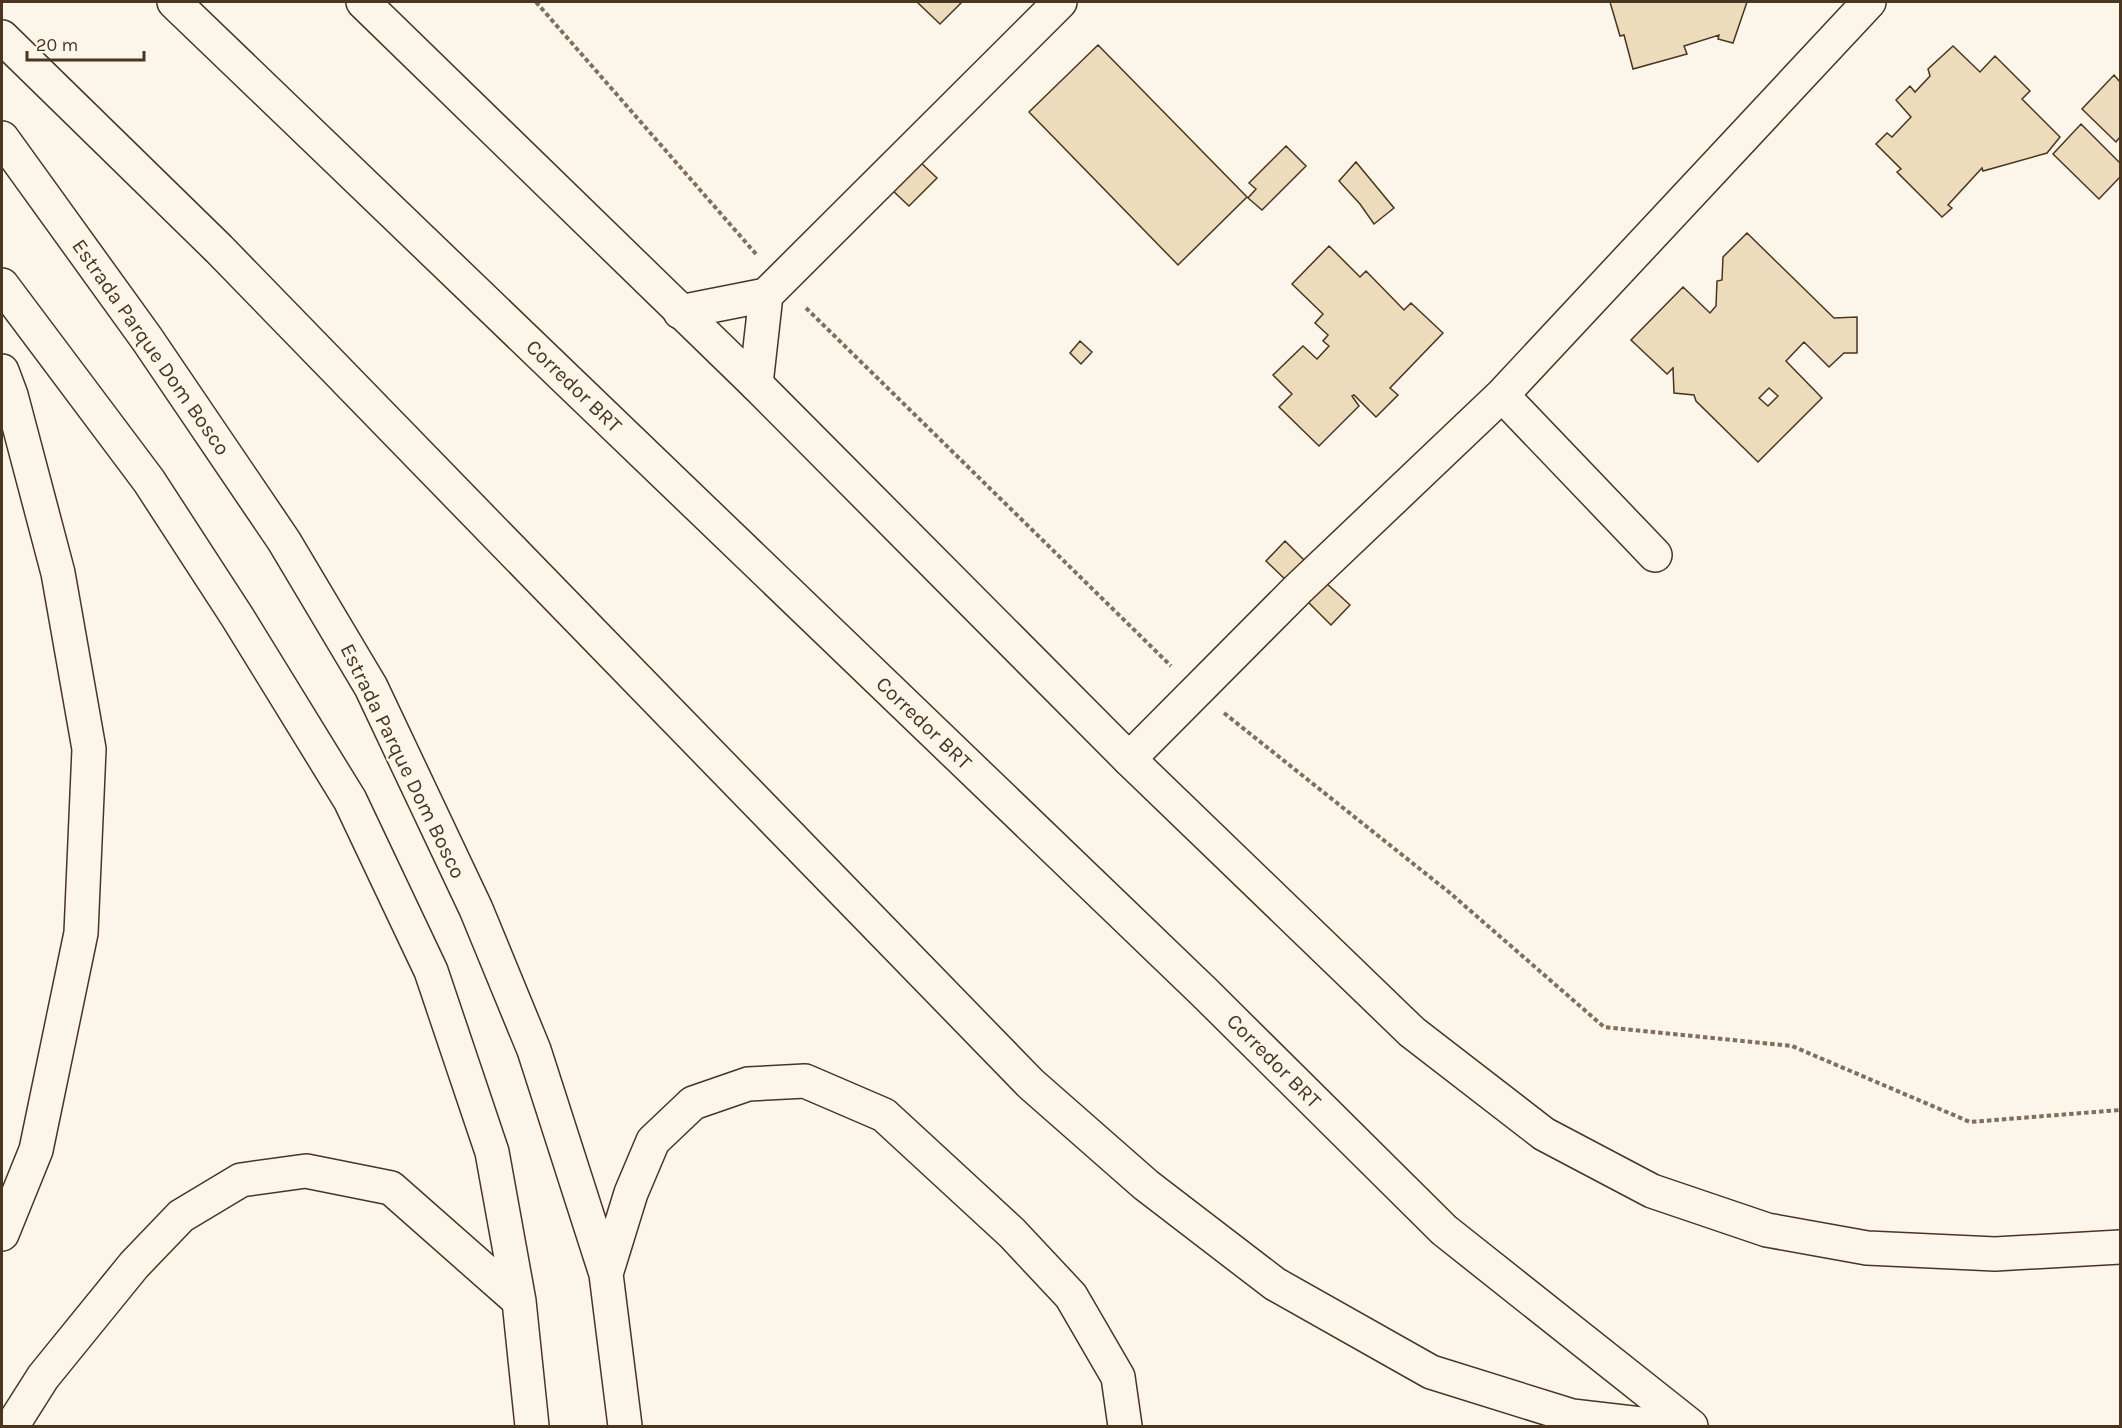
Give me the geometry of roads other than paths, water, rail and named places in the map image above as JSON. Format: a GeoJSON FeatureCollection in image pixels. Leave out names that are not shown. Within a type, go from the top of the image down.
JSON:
{"type":"FeatureCollection","features":[{"type":"Feature","properties":{"kind":"main road","name":"Corredor BRT"},"geometry":{"type":"LineString","coordinates":[[174,2],[1204,992],[1444,1230],[1691,1426]]}},
{"type":"Feature","properties":{"kind":"main road"},"geometry":{"type":"LineString","coordinates":[[363,2],[756,384],[1129,759],[1412,1032],[1544,1134],[1652,1191],[1767,1230],[1867,1248],[1995,1254],[2121,1247]]}},
{"type":"Feature","properties":{"kind":"main road"},"geometry":{"type":"LineString","coordinates":[[680,312],[766,295],[1060,2]]}},
{"type":"Feature","properties":{"kind":"main road"},"geometry":{"type":"LineString","coordinates":[[1129,759],[1297,590],[1502,395],[1869,2]]}},
{"type":"Feature","properties":{"kind":"main road"},"geometry":{"type":"LineString","coordinates":[[2,37],[219,249],[1031,1084],[1146,1185],[1275,1284],[1431,1372],[1572,1416],[1658,1426]]}},
{"type":"Feature","properties":{"kind":"main road","name":"Estrada Parque Dom Bosco"},"geometry":{"type":"LineString","coordinates":[[2,138],[147,339],[284,541],[371,687],[476,909],[534,1050],[606,1274],[625,1426]]}},
{"type":"Feature","properties":{"kind":"main road"},"geometry":{"type":"LineString","coordinates":[[2,285],[148,481],[238,618],[350,800],[431,971],[492,1152],[519,1301],[532,1426]]}},
{"type":"Feature","properties":{"kind":"main road"},"geometry":{"type":"LineString","coordinates":[[756,384],[766,295]]}},
{"type":"Feature","properties":{"kind":"main road"},"geometry":{"type":"LineString","coordinates":[[2,371],[11,395],[58,573],[88,749],[81,933],[36,1150],[2,1234]]}},
{"type":"Feature","properties":{"kind":"main road"},"geometry":{"type":"LineString","coordinates":[[1502,395],[1655,555]]}},
{"type":"Feature","properties":{"kind":"main road"},"geometry":{"type":"LineString","coordinates":[[606,1274],[631,1193],[653,1141],[693,1103],[748,1084],[806,1081],[884,1114],[1012,1233],[1071,1296],[1118,1377],[1125,1426]]}},
{"type":"Feature","properties":{"kind":"main road"},"geometry":{"type":"LineString","coordinates":[[12,1426],[43,1377],[134,1265],[182,1216],[241,1180],[306,1171],[391,1188],[519,1301]]}}]}
